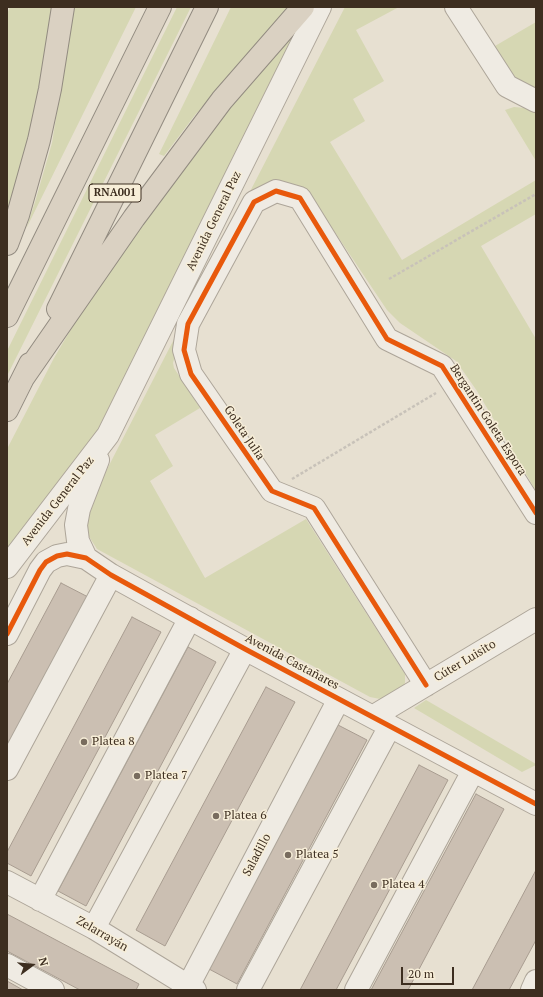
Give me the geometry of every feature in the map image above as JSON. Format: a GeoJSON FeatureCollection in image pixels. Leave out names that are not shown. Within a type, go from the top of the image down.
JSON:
{"type":"FeatureCollection","features":[{"type":"Feature","properties":{"kind":"highway"},"geometry":{"type":"LineString","coordinates":[[7,244],[18,215],[39,140],[50,89],[63,7]]}},
{"type":"Feature","properties":{"kind":"highway","name":"RNA001"},"geometry":{"type":"LineString","coordinates":[[7,316],[160,7]]}},
{"type":"Feature","properties":{"kind":"highway","name":"RNA001"},"geometry":{"type":"LineString","coordinates":[[7,410],[208,7]]}},
{"type":"Feature","properties":{"kind":"highway"},"geometry":{"type":"LineString","coordinates":[[23,378],[134,218],[222,100],[303,7]]}},
{"type":"Feature","properties":{"kind":"street","name":"Avenida General Paz"},"geometry":{"type":"LineString","coordinates":[[86,558],[78,541],[76,525],[79,509],[108,435],[320,7]]}},
{"type":"Feature","properties":{"kind":"street"},"geometry":{"type":"LineString","coordinates":[[456,7],[506,86],[536,101]]}},
{"type":"Feature","properties":{"kind":"street","name":"Goleta Julia"},"geometry":{"type":"LineString","coordinates":[[272,491],[191,374],[184,350],[188,324],[254,202],[276,190],[300,198]]}},
{"type":"Feature","properties":{"kind":"street","name":"Bergantin Goleta Espora"},"geometry":{"type":"LineString","coordinates":[[300,198],[387,339],[442,366],[536,513]]}},
{"type":"Feature","properties":{"kind":"street","name":"Avenida General Paz"},"geometry":{"type":"LineString","coordinates":[[7,567],[108,435]]}},
{"type":"Feature","properties":{"kind":"street"},"geometry":{"type":"LineString","coordinates":[[272,491],[314,508],[426,685]]}},
{"type":"Feature","properties":{"kind":"street","name":"Avenida Castañares"},"geometry":{"type":"LineString","coordinates":[[7,634],[40,570],[46,562],[57,556],[67,554],[86,558],[111,575],[245,649],[536,804]]}},
{"type":"Feature","properties":{"kind":"street"},"geometry":{"type":"LineString","coordinates":[[7,769],[111,575]]}},
{"type":"Feature","properties":{"kind":"street"},"geometry":{"type":"LineString","coordinates":[[40,900],[190,618]]}},
{"type":"Feature","properties":{"kind":"street","name":"Cúter Luisito"},"geometry":{"type":"LineString","coordinates":[[382,721],[426,685],[536,619]]}},
{"type":"Feature","properties":{"kind":"street"},"geometry":{"type":"LineString","coordinates":[[94,928],[245,649]]}},
{"type":"Feature","properties":{"kind":"street","name":"Saladillo"},"geometry":{"type":"LineString","coordinates":[[190,989],[338,699]]}},
{"type":"Feature","properties":{"kind":"street"},"geometry":{"type":"LineString","coordinates":[[248,990],[382,721]]}},
{"type":"Feature","properties":{"kind":"street"},"geometry":{"type":"LineString","coordinates":[[356,990],[473,771]]}},
{"type":"Feature","properties":{"kind":"street","name":"Zelarrayán"},"geometry":{"type":"LineString","coordinates":[[7,882],[94,928],[190,989]]}},
{"type":"Feature","properties":{"kind":"street"},"geometry":{"type":"LineString","coordinates":[[7,965],[53,990]]}},
{"type":"Feature","properties":{"kind":"street"},"geometry":{"type":"LineString","coordinates":[[532,990],[536,981]]}},
{"type":"Feature","properties":{"kind":"path"},"geometry":{"type":"LineString","coordinates":[[389,279],[536,194]]}},
{"type":"Feature","properties":{"kind":"path"},"geometry":{"type":"LineString","coordinates":[[272,491],[453,383]]}},
{"type":"Feature","properties":{"kind":"green space"},"geometry":{"type":"Polygon","coordinates":[[[10,7],[55,7],[40,107],[7,229],[7,14],[10,7]]]}},
{"type":"Feature","properties":{"kind":"green space"},"geometry":{"type":"Polygon","coordinates":[[[72,7],[136,7],[26,229],[52,143],[72,7]]]}},
{"type":"Feature","properties":{"kind":"green space"},"geometry":{"type":"Polygon","coordinates":[[[177,7],[191,7],[7,376],[7,351],[177,7]]]}},
{"type":"Feature","properties":{"kind":"green space"},"geometry":{"type":"Polygon","coordinates":[[[231,7],[294,7],[195,115],[164,156],[159,154],[231,7]]]}},
{"type":"Feature","properties":{"kind":"green space"},"geometry":{"type":"Polygon","coordinates":[[[313,7],[100,430],[7,552],[7,449],[54,358],[117,251],[172,173],[313,7]]]}},
{"type":"Feature","properties":{"kind":"green space"},"geometry":{"type":"Polygon","coordinates":[[[345,7],[399,7],[356,30],[384,81],[353,99],[365,121],[330,142],[402,260],[536,180],[536,214],[481,246],[536,339],[536,491],[477,391],[456,361],[400,323],[387,310],[318,207],[270,187],[176,352],[173,363],[174,368],[200,408],[155,435],[173,466],[150,481],[205,578],[306,519],[405,674],[405,683],[401,690],[380,699],[370,697],[97,549],[83,527],[84,514],[345,7]]]}},
{"type":"Feature","properties":{"kind":"green space"},"geometry":{"type":"Polygon","coordinates":[[[536,22],[536,91],[515,79],[495,46],[536,22]]]}},
{"type":"Feature","properties":{"kind":"green space"},"geometry":{"type":"Polygon","coordinates":[[[514,107],[525,108],[536,113],[536,161],[505,110],[514,107]]]}},
{"type":"Feature","properties":{"kind":"green space"},"geometry":{"type":"Polygon","coordinates":[[[426,700],[536,765],[522,772],[414,708],[426,700]]]}},
{"type":"Feature","properties":{"kind":"building"},"geometry":{"type":"Polygon","coordinates":[[[61,583],[90,598],[7,753],[7,684],[61,583]]]}},
{"type":"Feature","properties":{"kind":"building","name":"Platea 8"},"geometry":{"type":"Polygon","coordinates":[[[132,617],[161,632],[31,876],[7,863],[7,852],[132,617]]]}},
{"type":"Feature","properties":{"kind":"building","name":"Platea 7"},"geometry":{"type":"Polygon","coordinates":[[[188,647],[216,662],[86,906],[58,891],[188,647]]]}},
{"type":"Feature","properties":{"kind":"building","name":"Platea 6"},"geometry":{"type":"Polygon","coordinates":[[[266,687],[295,702],[165,946],[136,930],[266,687]]]}},
{"type":"Feature","properties":{"kind":"building","name":"Platea 5"},"geometry":{"type":"Polygon","coordinates":[[[338,725],[367,740],[237,984],[209,969],[338,725]]]}},
{"type":"Feature","properties":{"kind":"building","name":"Platea 4"},"geometry":{"type":"Polygon","coordinates":[[[419,765],[448,780],[336,990],[300,990],[419,765]]]}},
{"type":"Feature","properties":{"kind":"building"},"geometry":{"type":"Polygon","coordinates":[[[476,794],[504,809],[408,990],[371,990],[476,794]]]}},
{"type":"Feature","properties":{"kind":"building"},"geometry":{"type":"Polygon","coordinates":[[[536,870],[536,940],[509,990],[472,990],[536,870]]]}},
{"type":"Feature","properties":{"kind":"building"},"geometry":{"type":"Polygon","coordinates":[[[7,914],[139,984],[136,990],[80,990],[7,951],[7,914]]]}},
{"type":"Feature","properties":{"kind":"building"},"geometry":{"type":"Polygon","coordinates":[[[7,981],[23,990],[7,990],[7,981]]]}},
{"type":"Feature","properties":{"kind":"cycle path"},"geometry":{"type":"LineString","coordinates":[[426,685],[314,508],[272,491],[191,374],[184,350],[188,324],[254,202],[276,191],[300,198],[387,339],[442,366],[536,513]]}},
{"type":"Feature","properties":{"kind":"cycle path"},"geometry":{"type":"LineString","coordinates":[[7,634],[40,570],[46,562],[57,556],[67,554],[86,558],[111,575],[245,649],[536,804]]}},
{"type":"Feature","properties":{"kind":"place","name":"Platea 8"},"geometry":{"type":"Point","coordinates":[84,742]}},
{"type":"Feature","properties":{"kind":"place","name":"Platea 7"},"geometry":{"type":"Point","coordinates":[137,776]}},
{"type":"Feature","properties":{"kind":"place","name":"Platea 6"},"geometry":{"type":"Point","coordinates":[216,816]}},
{"type":"Feature","properties":{"kind":"place","name":"Platea 5"},"geometry":{"type":"Point","coordinates":[288,855]}},
{"type":"Feature","properties":{"kind":"place","name":"Platea 4"},"geometry":{"type":"Point","coordinates":[374,885]}}]}
